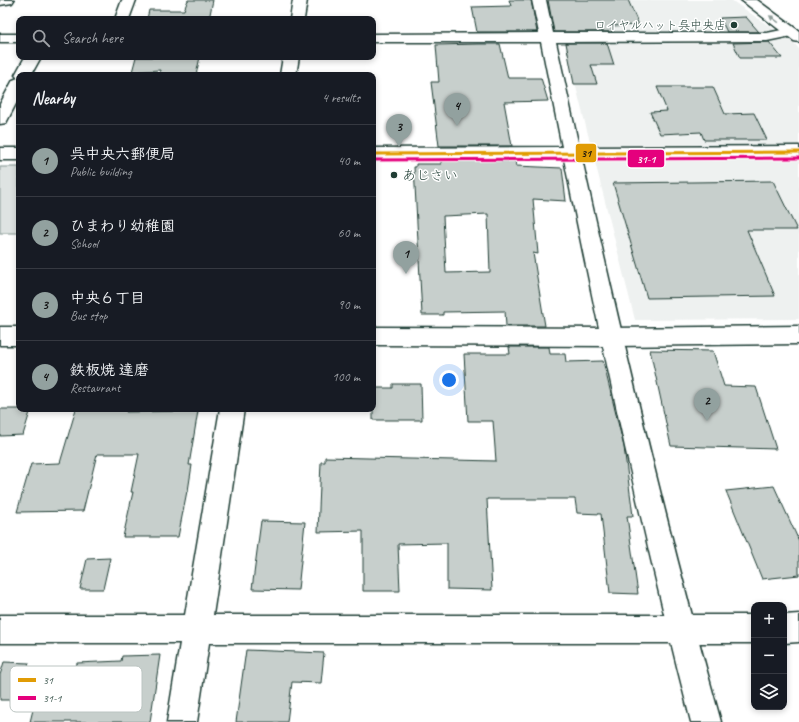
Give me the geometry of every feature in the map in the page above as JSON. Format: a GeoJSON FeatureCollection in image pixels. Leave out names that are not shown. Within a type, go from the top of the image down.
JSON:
{"type":"FeatureCollection","features":[{"type":"Feature","properties":{"kind":"street"},"geometry":{"type":"LineString","coordinates":[[0,1],[7,0]]}},
{"type":"Feature","properties":{"kind":"street"},"geometry":{"type":"LineString","coordinates":[[123,16],[129,0]]}},
{"type":"Feature","properties":{"kind":"street"},"geometry":{"type":"LineString","coordinates":[[297,16],[300,0]]}},
{"type":"Feature","properties":{"kind":"street"},"geometry":{"type":"LineString","coordinates":[[539,0],[612,337],[681,630],[706,722]]}},
{"type":"Feature","properties":{"kind":"street"},"geometry":{"type":"LineString","coordinates":[[748,0],[795,35]]}},
{"type":"Feature","properties":{"kind":"street"},"geometry":{"type":"LineString","coordinates":[[376,38],[767,38],[795,35]]}},
{"type":"Feature","properties":{"kind":"street"},"geometry":{"type":"LineString","coordinates":[[0,38],[16,38]]}},
{"type":"Feature","properties":{"kind":"street"},"geometry":{"type":"LineString","coordinates":[[25,72],[31,60]]}},
{"type":"Feature","properties":{"kind":"street"},"geometry":{"type":"LineString","coordinates":[[288,72],[290,60]]}},
{"type":"Feature","properties":{"kind":"street"},"geometry":{"type":"LineString","coordinates":[[0,118],[16,89]]}},
{"type":"Feature","properties":{"kind":"street"},"geometry":{"type":"LineString","coordinates":[[376,154],[799,152]]}},
{"type":"Feature","properties":{"kind":"street"},"geometry":{"type":"LineString","coordinates":[[0,154],[16,154]]}},
{"type":"Feature","properties":{"kind":"street"},"geometry":{"type":"LineString","coordinates":[[376,336],[612,337],[799,335]]}},
{"type":"Feature","properties":{"kind":"street"},"geometry":{"type":"LineString","coordinates":[[0,336],[16,336]]}},
{"type":"Feature","properties":{"kind":"street"},"geometry":{"type":"LineString","coordinates":[[182,722],[232,412]]}},
{"type":"Feature","properties":{"kind":"street"},"geometry":{"type":"LineString","coordinates":[[787,628],[799,628]]}},
{"type":"Feature","properties":{"kind":"street"},"geometry":{"type":"LineString","coordinates":[[0,629],[751,629]]}},
{"type":"Feature","properties":{"kind":"shaded area"},"geometry":{"type":"Polygon","coordinates":[[[554,0],[731,0],[794,43],[799,49],[799,319],[635,320],[554,0]]]}},
{"type":"Feature","properties":{"kind":"shaded area"},"geometry":{"type":"Polygon","coordinates":[[[0,167],[16,167],[16,233],[0,233],[0,167]]]}},
{"type":"Feature","properties":{"kind":"building"},"geometry":{"type":"Polygon","coordinates":[[[188,0],[213,0],[210,16],[148,16],[149,10],[184,10],[188,0]]]}},
{"type":"Feature","properties":{"kind":"building"},"geometry":{"type":"Polygon","coordinates":[[[509,0],[531,0],[537,32],[477,32],[472,7],[511,6],[509,0]]]}},
{"type":"Feature","properties":{"kind":"building"},"geometry":{"type":"Polygon","coordinates":[[[548,0],[628,0],[639,25],[611,26],[613,32],[554,32],[548,0]]]}},
{"type":"Feature","properties":{"kind":"building"},"geometry":{"type":"Polygon","coordinates":[[[746,17],[759,32],[727,32],[720,18],[746,17]]]}},
{"type":"Feature","properties":{"kind":"building"},"geometry":{"type":"Polygon","coordinates":[[[769,42],[782,58],[740,58],[733,43],[769,42]]]}},
{"type":"Feature","properties":{"kind":"building"},"geometry":{"type":"Polygon","coordinates":[[[566,43],[607,43],[614,65],[591,65],[597,84],[574,84],[566,43]]]}},
{"type":"Feature","properties":{"kind":"building"},"geometry":{"type":"Polygon","coordinates":[[[500,44],[508,78],[541,78],[548,101],[504,102],[512,146],[439,146],[431,82],[439,82],[436,45],[500,44]]]}},
{"type":"Feature","properties":{"kind":"building"},"geometry":{"type":"Polygon","coordinates":[[[135,60],[199,60],[197,72],[160,72],[160,70],[132,72],[135,60]]]}},
{"type":"Feature","properties":{"kind":"building"},"geometry":{"type":"Polygon","coordinates":[[[657,87],[713,87],[725,114],[754,113],[767,140],[704,140],[701,132],[660,134],[650,112],[667,111],[657,87]]]}},
{"type":"Feature","properties":{"kind":"building"},"geometry":{"type":"Polygon","coordinates":[[[441,161],[515,161],[516,166],[562,168],[566,201],[533,199],[538,254],[533,253],[545,326],[506,326],[505,311],[443,312],[443,315],[422,315],[414,167],[416,167],[416,164],[441,164],[441,161]],[[488,214],[443,216],[446,273],[490,272],[488,214]]]}},
{"type":"Feature","properties":{"kind":"building"},"geometry":{"type":"Polygon","coordinates":[[[773,181],[797,230],[747,230],[775,296],[647,298],[613,183],[773,181]]]}},
{"type":"Feature","properties":{"kind":"building"},"geometry":{"type":"Polygon","coordinates":[[[509,347],[549,347],[550,354],[565,354],[566,362],[603,361],[624,447],[633,516],[627,516],[638,594],[610,593],[601,514],[577,513],[575,499],[487,499],[492,590],[447,589],[447,543],[398,544],[400,591],[363,591],[363,531],[318,532],[321,462],[325,462],[325,457],[496,461],[493,421],[468,421],[464,354],[510,354],[509,347]]]}},
{"type":"Feature","properties":{"kind":"building"},"geometry":{"type":"Polygon","coordinates":[[[650,350],[713,351],[724,386],[756,387],[776,449],[671,446],[650,350]]]}},
{"type":"Feature","properties":{"kind":"building"},"geometry":{"type":"Polygon","coordinates":[[[393,384],[421,384],[422,420],[373,420],[373,412],[376,412],[376,388],[393,388],[393,384]]]}},
{"type":"Feature","properties":{"kind":"building"},"geometry":{"type":"Polygon","coordinates":[[[0,409],[16,409],[16,412],[30,412],[23,435],[0,436],[0,409]]]}},
{"type":"Feature","properties":{"kind":"building"},"geometry":{"type":"Polygon","coordinates":[[[75,412],[198,412],[189,465],[192,465],[188,491],[178,537],[123,537],[133,492],[131,492],[139,454],[97,454],[83,511],[17,512],[31,464],[60,463],[75,412]]]}},
{"type":"Feature","properties":{"kind":"building"},"geometry":{"type":"Polygon","coordinates":[[[774,486],[799,541],[799,575],[762,579],[726,491],[774,486]]]}},
{"type":"Feature","properties":{"kind":"building"},"geometry":{"type":"Polygon","coordinates":[[[261,521],[305,522],[298,590],[252,589],[261,521]]]}},
{"type":"Feature","properties":{"kind":"building"},"geometry":{"type":"Polygon","coordinates":[[[110,558],[103,589],[80,589],[87,559],[110,558]]]}},
{"type":"Feature","properties":{"kind":"building"},"geometry":{"type":"Polygon","coordinates":[[[246,650],[324,653],[321,683],[292,682],[287,722],[236,722],[246,650]]]}},
{"type":"Feature","properties":{"kind":"building"},"geometry":{"type":"Polygon","coordinates":[[[160,655],[150,722],[30,722],[32,712],[142,712],[142,666],[76,666],[77,663],[121,661],[122,656],[160,655]]]}},
{"type":"Feature","properties":{"kind":"building"},"geometry":{"type":"Polygon","coordinates":[[[4,662],[29,663],[28,666],[10,666],[10,700],[0,700],[0,675],[4,662]]]}},
{"type":"Feature","properties":{"kind":"transit line","name":"31"},"geometry":{"type":"LineString","coordinates":[[376,154],[799,152]]}},
{"type":"Feature","properties":{"kind":"transit line","name":"31-1"},"geometry":{"type":"LineString","coordinates":[[376,160],[799,158]]}},
{"type":"Feature","properties":{"kind":"place","name":"ロイヤルハット呉中央店"},"geometry":{"type":"Point","coordinates":[734,25]}},
{"type":"Feature","properties":{"kind":"place","name":"鉄板焼 達磨"},"geometry":{"type":"Point","coordinates":[457,126]}},
{"type":"Feature","properties":{"kind":"place","name":"中央６丁目"},"geometry":{"type":"Point","coordinates":[399,147]}},
{"type":"Feature","properties":{"kind":"place","name":"あじさい"},"geometry":{"type":"Point","coordinates":[394,175]}},
{"type":"Feature","properties":{"kind":"place","name":"呉中央六郵便局"},"geometry":{"type":"Point","coordinates":[406,274]}},
{"type":"Feature","properties":{"kind":"place","name":"ひまわり幼稚園"},"geometry":{"type":"Point","coordinates":[707,421]}}]}
